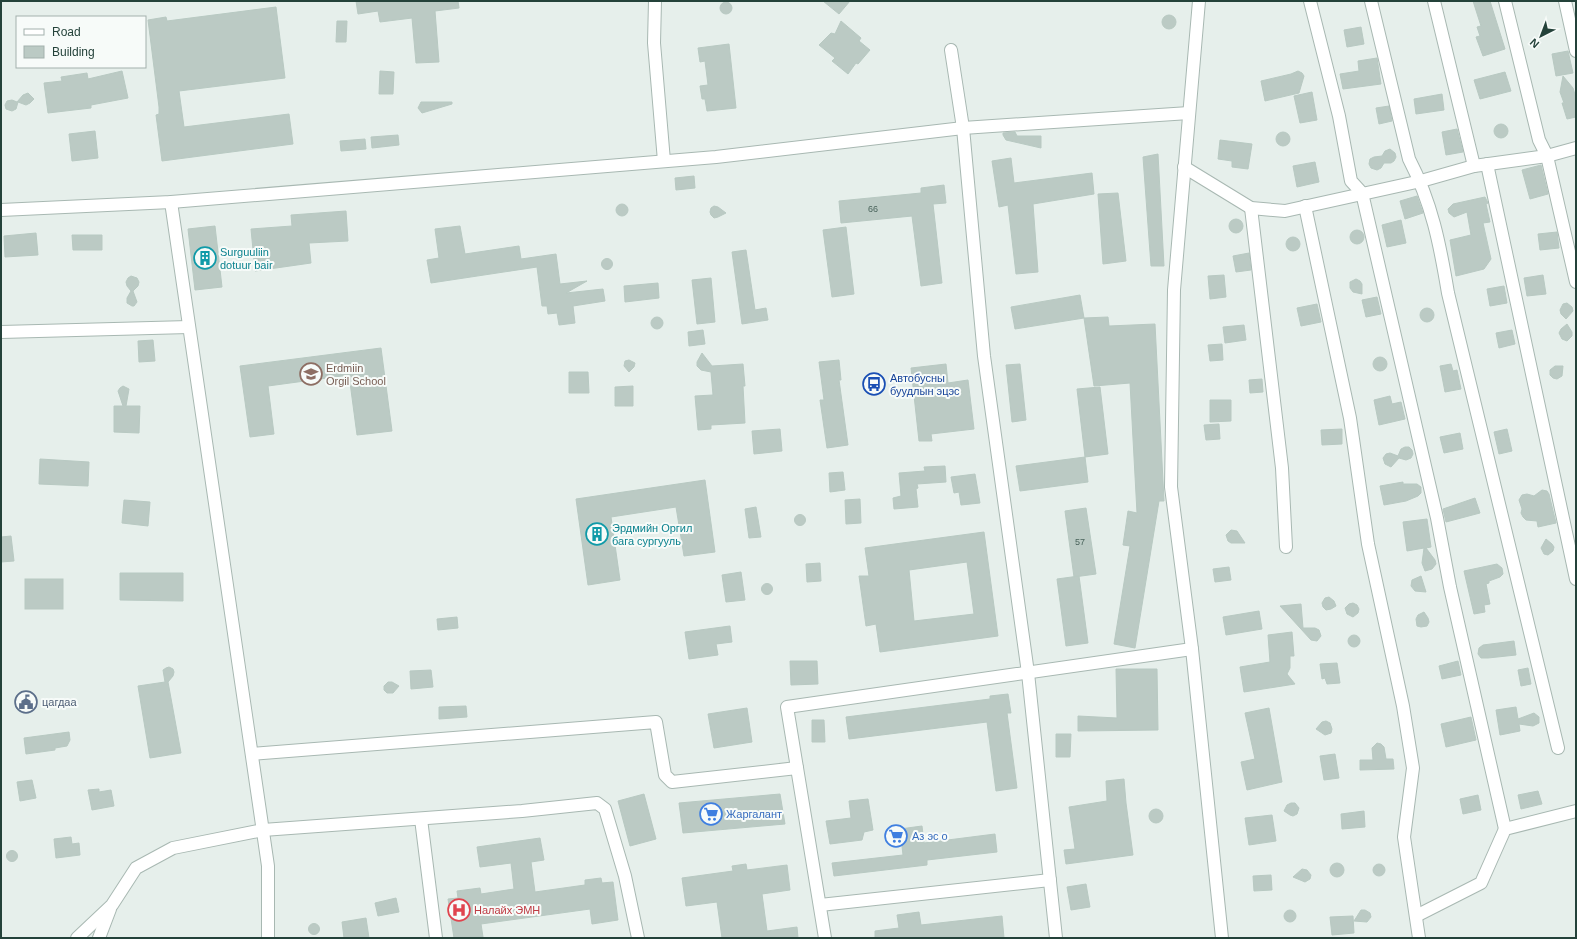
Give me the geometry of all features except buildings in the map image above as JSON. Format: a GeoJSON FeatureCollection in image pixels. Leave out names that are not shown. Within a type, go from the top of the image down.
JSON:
{"type":"FeatureCollection","features":[{"type":"Feature","properties":{"kind":"street"},"geometry":{"type":"LineString","coordinates":[[655,1],[654,43],[664,161]]}},
{"type":"Feature","properties":{"kind":"street"},"geometry":{"type":"LineString","coordinates":[[1199,1],[1174,290],[1171,487],[1192,649],[1222,938]]}},
{"type":"Feature","properties":{"kind":"street"},"geometry":{"type":"LineString","coordinates":[[1310,1],[1339,116],[1351,181],[1362,193],[1437,518],[1452,595],[1505,829],[1481,883],[1416,916]]}},
{"type":"Feature","properties":{"kind":"street"},"geometry":{"type":"LineString","coordinates":[[1371,1],[1410,159],[1421,181],[1437,233],[1448,293],[1558,748]]}},
{"type":"Feature","properties":{"kind":"street"},"geometry":{"type":"LineString","coordinates":[[1434,1],[1480,165],[1576,579]]}},
{"type":"Feature","properties":{"kind":"street"},"geometry":{"type":"LineString","coordinates":[[1505,1],[1539,140],[1547,156],[1576,282]]}},
{"type":"Feature","properties":{"kind":"street"},"geometry":{"type":"LineString","coordinates":[[1565,1],[1576,51]]}},
{"type":"Feature","properties":{"kind":"street"},"geometry":{"type":"LineString","coordinates":[[951,50],[963,128],[984,356],[1028,673],[1056,938]]}},
{"type":"Feature","properties":{"kind":"street"},"geometry":{"type":"LineString","coordinates":[[1,210],[171,202],[716,157],[963,128],[1189,113]]}},
{"type":"Feature","properties":{"kind":"street"},"geometry":{"type":"LineString","coordinates":[[1184,167],[1251,208],[1285,211],[1421,181],[1480,165],[1547,156],[1576,148]]}},
{"type":"Feature","properties":{"kind":"street"},"geometry":{"type":"LineString","coordinates":[[171,202],[268,866],[268,938]]}},
{"type":"Feature","properties":{"kind":"street"},"geometry":{"type":"LineString","coordinates":[[1305,206],[1350,418],[1368,544],[1403,706],[1413,768],[1404,837],[1419,938]]}},
{"type":"Feature","properties":{"kind":"street"},"geometry":{"type":"LineString","coordinates":[[1251,208],[1282,468],[1286,547]]}},
{"type":"Feature","properties":{"kind":"street"},"geometry":{"type":"LineString","coordinates":[[1,332],[189,327]]}},
{"type":"Feature","properties":{"kind":"street"},"geometry":{"type":"LineString","coordinates":[[825,938],[787,707],[1192,649]]}},
{"type":"Feature","properties":{"kind":"street"},"geometry":{"type":"LineString","coordinates":[[252,754],[656,722],[665,775],[672,782],[797,768]]}},
{"type":"Feature","properties":{"kind":"street"},"geometry":{"type":"LineString","coordinates":[[99,938],[112,905],[136,868],[173,848],[263,830],[522,811],[597,803],[605,809],[626,876],[638,938]]}},
{"type":"Feature","properties":{"kind":"street"},"geometry":{"type":"LineString","coordinates":[[1505,829],[1576,811]]}},
{"type":"Feature","properties":{"kind":"street"},"geometry":{"type":"LineString","coordinates":[[420,818],[436,938]]}},
{"type":"Feature","properties":{"kind":"street"},"geometry":{"type":"LineString","coordinates":[[820,905],[1050,880]]}},
{"type":"Feature","properties":{"kind":"street"},"geometry":{"type":"LineString","coordinates":[[77,938],[112,905]]}},
{"type":"Feature","properties":{"kind":"place","name":"Surguuliin dotuur bair"},"geometry":{"type":"Point","coordinates":[205,258]}},
{"type":"Feature","properties":{"kind":"place","name":"Erdmiin Orgil School"},"geometry":{"type":"Point","coordinates":[311,374]}},
{"type":"Feature","properties":{"kind":"place","name":"Автобусны буудлын эцэс"},"geometry":{"type":"Point","coordinates":[874,384]}},
{"type":"Feature","properties":{"kind":"place","name":"Эрдмийн Оргил бага сургууль"},"geometry":{"type":"Point","coordinates":[597,534]}},
{"type":"Feature","properties":{"kind":"place","name":"цагдаа"},"geometry":{"type":"Point","coordinates":[26,702]}},
{"type":"Feature","properties":{"kind":"place","name":"Жаргалант"},"geometry":{"type":"Point","coordinates":[711,814]}},
{"type":"Feature","properties":{"kind":"place","name":"Аз эс о"},"geometry":{"type":"Point","coordinates":[896,836]}},
{"type":"Feature","properties":{"kind":"place","name":"Налайх ЭМН"},"geometry":{"type":"Point","coordinates":[459,910]}}]}
